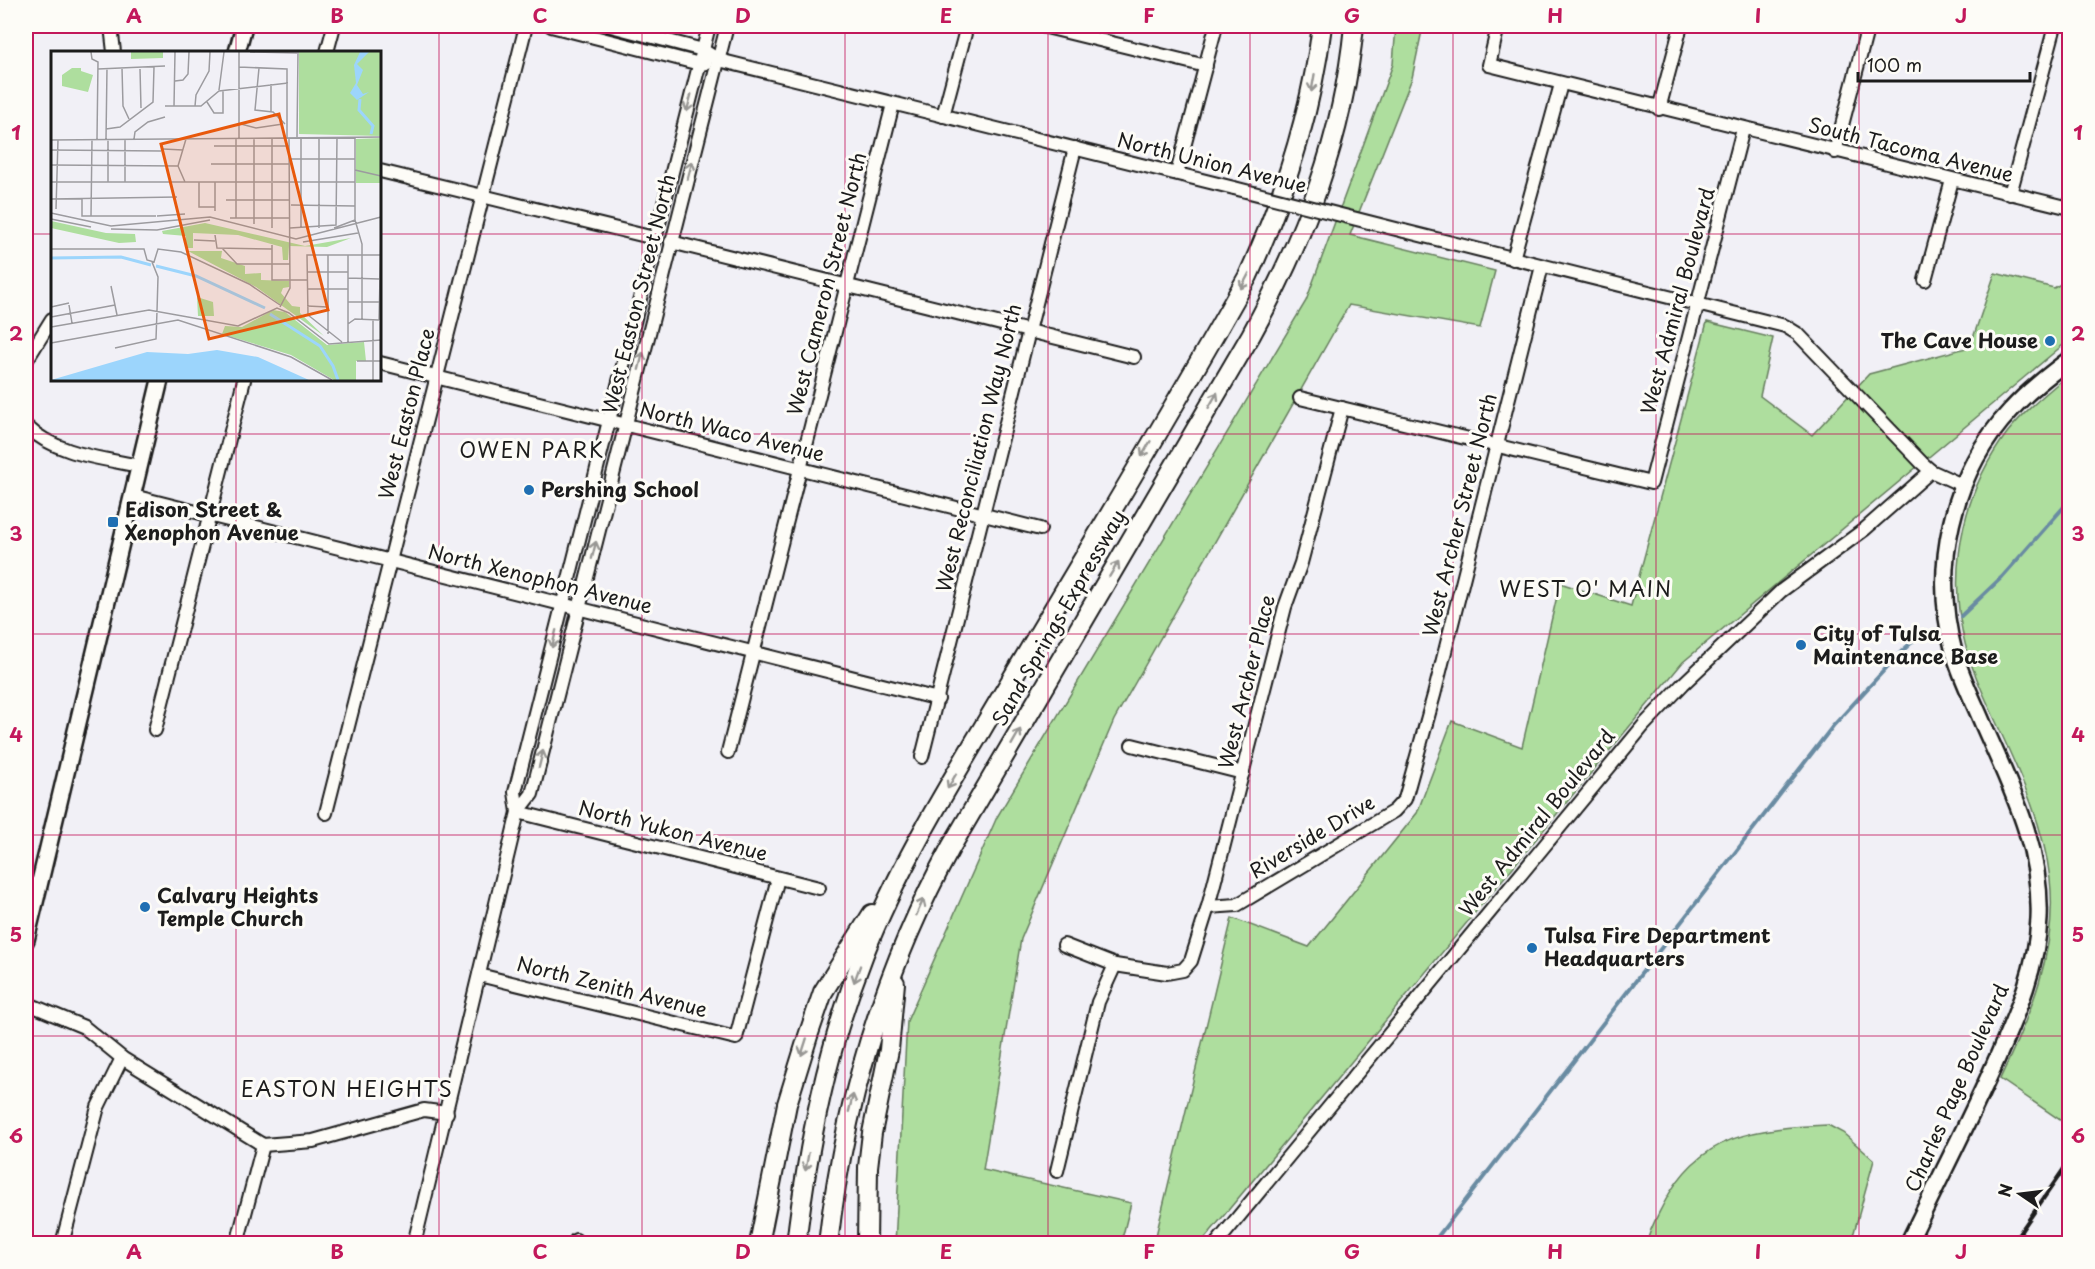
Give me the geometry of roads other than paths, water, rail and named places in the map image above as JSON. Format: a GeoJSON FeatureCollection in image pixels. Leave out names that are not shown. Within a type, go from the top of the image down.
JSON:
{"type":"FeatureCollection","features":[{"type":"Feature","properties":{"kind":"highway","name":"Sand Springs Expressway"},"geometry":{"type":"LineString","coordinates":[[796,1244],[813,1127],[834,1043],[865,953],[915,844],[1248,276],[1269,228],[1301,136],[1322,26]]}},
{"type":"Feature","properties":{"kind":"highway","name":"Sand Springs Expressway"},"geometry":{"type":"LineString","coordinates":[[828,1244],[849,1110],[867,1043],[897,960],[951,847],[1277,288],[1300,239],[1322,181],[1348,74],[1354,26]]}},
{"type":"Feature","properties":{"kind":"highway"},"geometry":{"type":"LineString","coordinates":[[1348,74],[1361,26]]}},
{"type":"Feature","properties":{"kind":"highway"},"geometry":{"type":"LineString","coordinates":[[759,1244],[787,1104],[823,992],[915,844]]}},
{"type":"Feature","properties":{"kind":"highway"},"geometry":{"type":"LineString","coordinates":[[867,1244],[869,1156],[889,1050],[897,960]]}},
{"type":"Feature","properties":{"kind":"main road"},"geometry":{"type":"LineString","coordinates":[[237,51],[244,26]]}},
{"type":"Feature","properties":{"kind":"main road","name":"Charles Page Boulevard"},"geometry":{"type":"LineString","coordinates":[[1908,1244],[1974,1110],[2019,1010],[2036,950],[2039,921],[2038,875],[2027,829],[2017,799],[1960,669],[1946,614],[1944,581],[1946,550],[1955,508],[1964,486],[1997,427],[2030,392],[2070,359]]}},
{"type":"Feature","properties":{"kind":"main road"},"geometry":{"type":"LineString","coordinates":[[26,940],[160,381]]}},
{"type":"Feature","properties":{"kind":"street"},"geometry":{"type":"LineString","coordinates":[[111,26],[114,51]]}},
{"type":"Feature","properties":{"kind":"street"},"geometry":{"type":"LineString","coordinates":[[327,51],[334,26]]}},
{"type":"Feature","properties":{"kind":"street","name":"West Easton Place"},"geometry":{"type":"LineString","coordinates":[[326,813],[526,26]]}},
{"type":"Feature","properties":{"kind":"street","name":"North Union Avenue"},"geometry":{"type":"LineString","coordinates":[[551,26],[700,64],[719,60]]}},
{"type":"Feature","properties":{"kind":"street","name":"North Union Avenue"},"geometry":{"type":"LineString","coordinates":[[611,26],[704,50],[719,60],[1781,324],[1798,334],[1931,471]]}},
{"type":"Feature","properties":{"kind":"street","name":"West Easton Street North"},"geometry":{"type":"LineString","coordinates":[[519,812],[515,792],[709,26]]}},
{"type":"Feature","properties":{"kind":"street","name":"West Easton Street North"},"geometry":{"type":"LineString","coordinates":[[414,1244],[519,812],[532,794],[727,26]]}},
{"type":"Feature","properties":{"kind":"street"},"geometry":{"type":"LineString","coordinates":[[943,116],[967,26]]}},
{"type":"Feature","properties":{"kind":"street"},"geometry":{"type":"LineString","coordinates":[[1042,26],[1206,66]]}},
{"type":"Feature","properties":{"kind":"street"},"geometry":{"type":"LineString","coordinates":[[1177,173],[1216,26]]}},
{"type":"Feature","properties":{"kind":"street","name":"South Tacoma Avenue"},"geometry":{"type":"LineString","coordinates":[[1498,26],[1489,64],[1659,109],[2070,208]]}},
{"type":"Feature","properties":{"kind":"street"},"geometry":{"type":"LineString","coordinates":[[1659,109],[1681,26]]}},
{"type":"Feature","properties":{"kind":"street"},"geometry":{"type":"LineString","coordinates":[[1835,152],[1868,26]]}},
{"type":"Feature","properties":{"kind":"street"},"geometry":{"type":"LineString","coordinates":[[2010,194],[2055,26]]}},
{"type":"Feature","properties":{"kind":"street"},"geometry":{"type":"LineString","coordinates":[[1513,259],[1561,84]]}},
{"type":"Feature","properties":{"kind":"street","name":"West Cameron Street North"},"geometry":{"type":"LineString","coordinates":[[728,752],[752,667],[753,652],[893,104]]}},
{"type":"Feature","properties":{"kind":"street","name":"West Admiral Boulevard"},"geometry":{"type":"LineString","coordinates":[[1498,447],[1651,483],[1743,129]]}},
{"type":"Feature","properties":{"kind":"street","name":"West Reconciliation Way North"},"geometry":{"type":"LineString","coordinates":[[922,757],[1027,331],[1075,148]]}},
{"type":"Feature","properties":{"kind":"street"},"geometry":{"type":"LineString","coordinates":[[381,171],[654,238]]}},
{"type":"Feature","properties":{"kind":"street"},"geometry":{"type":"LineString","coordinates":[[1925,280],[1952,180]]}},
{"type":"Feature","properties":{"kind":"street"},"geometry":{"type":"LineString","coordinates":[[658,223],[675,227]]}},
{"type":"Feature","properties":{"kind":"street"},"geometry":{"type":"LineString","coordinates":[[671,242],[1134,357]]}},
{"type":"Feature","properties":{"kind":"street"},"geometry":{"type":"LineString","coordinates":[[650,256],[667,260]]}},
{"type":"Feature","properties":{"kind":"street","name":"West Archer Street North"},"geometry":{"type":"LineString","coordinates":[[1414,772],[1542,266]]}},
{"type":"Feature","properties":{"kind":"street"},"geometry":{"type":"LineString","coordinates":[[26,361],[51,321]]}},
{"type":"Feature","properties":{"kind":"street","name":"North Waco Avenue"},"geometry":{"type":"LineString","coordinates":[[381,363],[1041,529]]}},
{"type":"Feature","properties":{"kind":"street"},"geometry":{"type":"LineString","coordinates":[[155,730],[244,381]]}},
{"type":"Feature","properties":{"kind":"street"},"geometry":{"type":"LineString","coordinates":[[1300,398],[1498,447]]}},
{"type":"Feature","properties":{"kind":"street","name":"West Archer Place"},"geometry":{"type":"LineString","coordinates":[[1114,965],[1172,973],[1188,965],[1196,952],[1285,607],[1301,563],[1342,408]]}},
{"type":"Feature","properties":{"kind":"street"},"geometry":{"type":"LineString","coordinates":[[26,426],[40,439],[58,447],[139,466]]}},
{"type":"Feature","properties":{"kind":"street"},"geometry":{"type":"LineString","coordinates":[[1931,471],[1964,486]]}},
{"type":"Feature","properties":{"kind":"street","name":"West Admiral Boulevard"},"geometry":{"type":"LineString","coordinates":[[1216,1244],[1644,725],[1690,677],[1781,591],[1865,529],[1931,471]]}},
{"type":"Feature","properties":{"kind":"street","name":"North Xenophon Avenue"},"geometry":{"type":"LineString","coordinates":[[132,496],[938,699]]}},
{"type":"Feature","properties":{"kind":"street"},"geometry":{"type":"LineString","coordinates":[[1132,745],[1243,774]]}},
{"type":"Feature","properties":{"kind":"street","name":"Riverside Drive"},"geometry":{"type":"LineString","coordinates":[[1208,907],[1237,905],[1394,811],[1405,799],[1414,772]]}},
{"type":"Feature","properties":{"kind":"street","name":"North Yukon Avenue"},"geometry":{"type":"LineString","coordinates":[[519,812],[819,888]]}},
{"type":"Feature","properties":{"kind":"street","name":"North Zenith Avenue"},"geometry":{"type":"LineString","coordinates":[[479,975],[736,1038],[778,878]]}},
{"type":"Feature","properties":{"kind":"street"},"geometry":{"type":"LineString","coordinates":[[1057,1171],[1098,1002],[1114,965],[1064,945]]}},
{"type":"Feature","properties":{"kind":"street"},"geometry":{"type":"LineString","coordinates":[[26,1003],[84,1027],[122,1058],[263,1145],[314,1141],[424,1110],[447,1113]]}},
{"type":"Feature","properties":{"kind":"street"},"geometry":{"type":"LineString","coordinates":[[62,1244],[98,1107],[122,1058]]}},
{"type":"Feature","properties":{"kind":"street"},"geometry":{"type":"LineString","coordinates":[[237,1244],[263,1145]]}},
{"type":"Feature","properties":{"kind":"waterway"},"geometry":{"type":"LineString","coordinates":[[1961,616],[2002,577],[2070,500]]}},
{"type":"Feature","properties":{"kind":"waterway"},"geometry":{"type":"LineString","coordinates":[[1432,1244],[1833,726],[1900,653],[1924,631]]}},
{"type":"Feature","properties":{"kind":"railway"},"geometry":{"type":"LineString","coordinates":[[2012,1244],[2070,1160]]}},
{"type":"Feature","properties":{"kind":"place","name":"The Cave House"},"geometry":{"type":"Point","coordinates":[2050,341]}},
{"type":"Feature","properties":{"kind":"place","name":"Pershing School"},"geometry":{"type":"Point","coordinates":[529,490]}},
{"type":"Feature","properties":{"kind":"place","name":"Edison Street & Xenophon Avenue"},"geometry":{"type":"Point","coordinates":[113,522]}},
{"type":"Feature","properties":{"kind":"place","name":"City of Tulsa Maintenance Base"},"geometry":{"type":"Point","coordinates":[1801,645]}},
{"type":"Feature","properties":{"kind":"place","name":"Calvary Heights Temple Church"},"geometry":{"type":"Point","coordinates":[145,907]}},
{"type":"Feature","properties":{"kind":"place","name":"Tulsa Fire Department Headquarters"},"geometry":{"type":"Point","coordinates":[1532,948]}},
{"type":"Feature","properties":{"kind":"district","name":"OWEN PARK"},"geometry":{"type":"Point","coordinates":[532,451]}},
{"type":"Feature","properties":{"kind":"district","name":"WEST O' MAIN"},"geometry":{"type":"Point","coordinates":[1586,590]}},
{"type":"Feature","properties":{"kind":"district","name":"EASTON HEIGHTS"},"geometry":{"type":"Point","coordinates":[347,1090]}}]}
